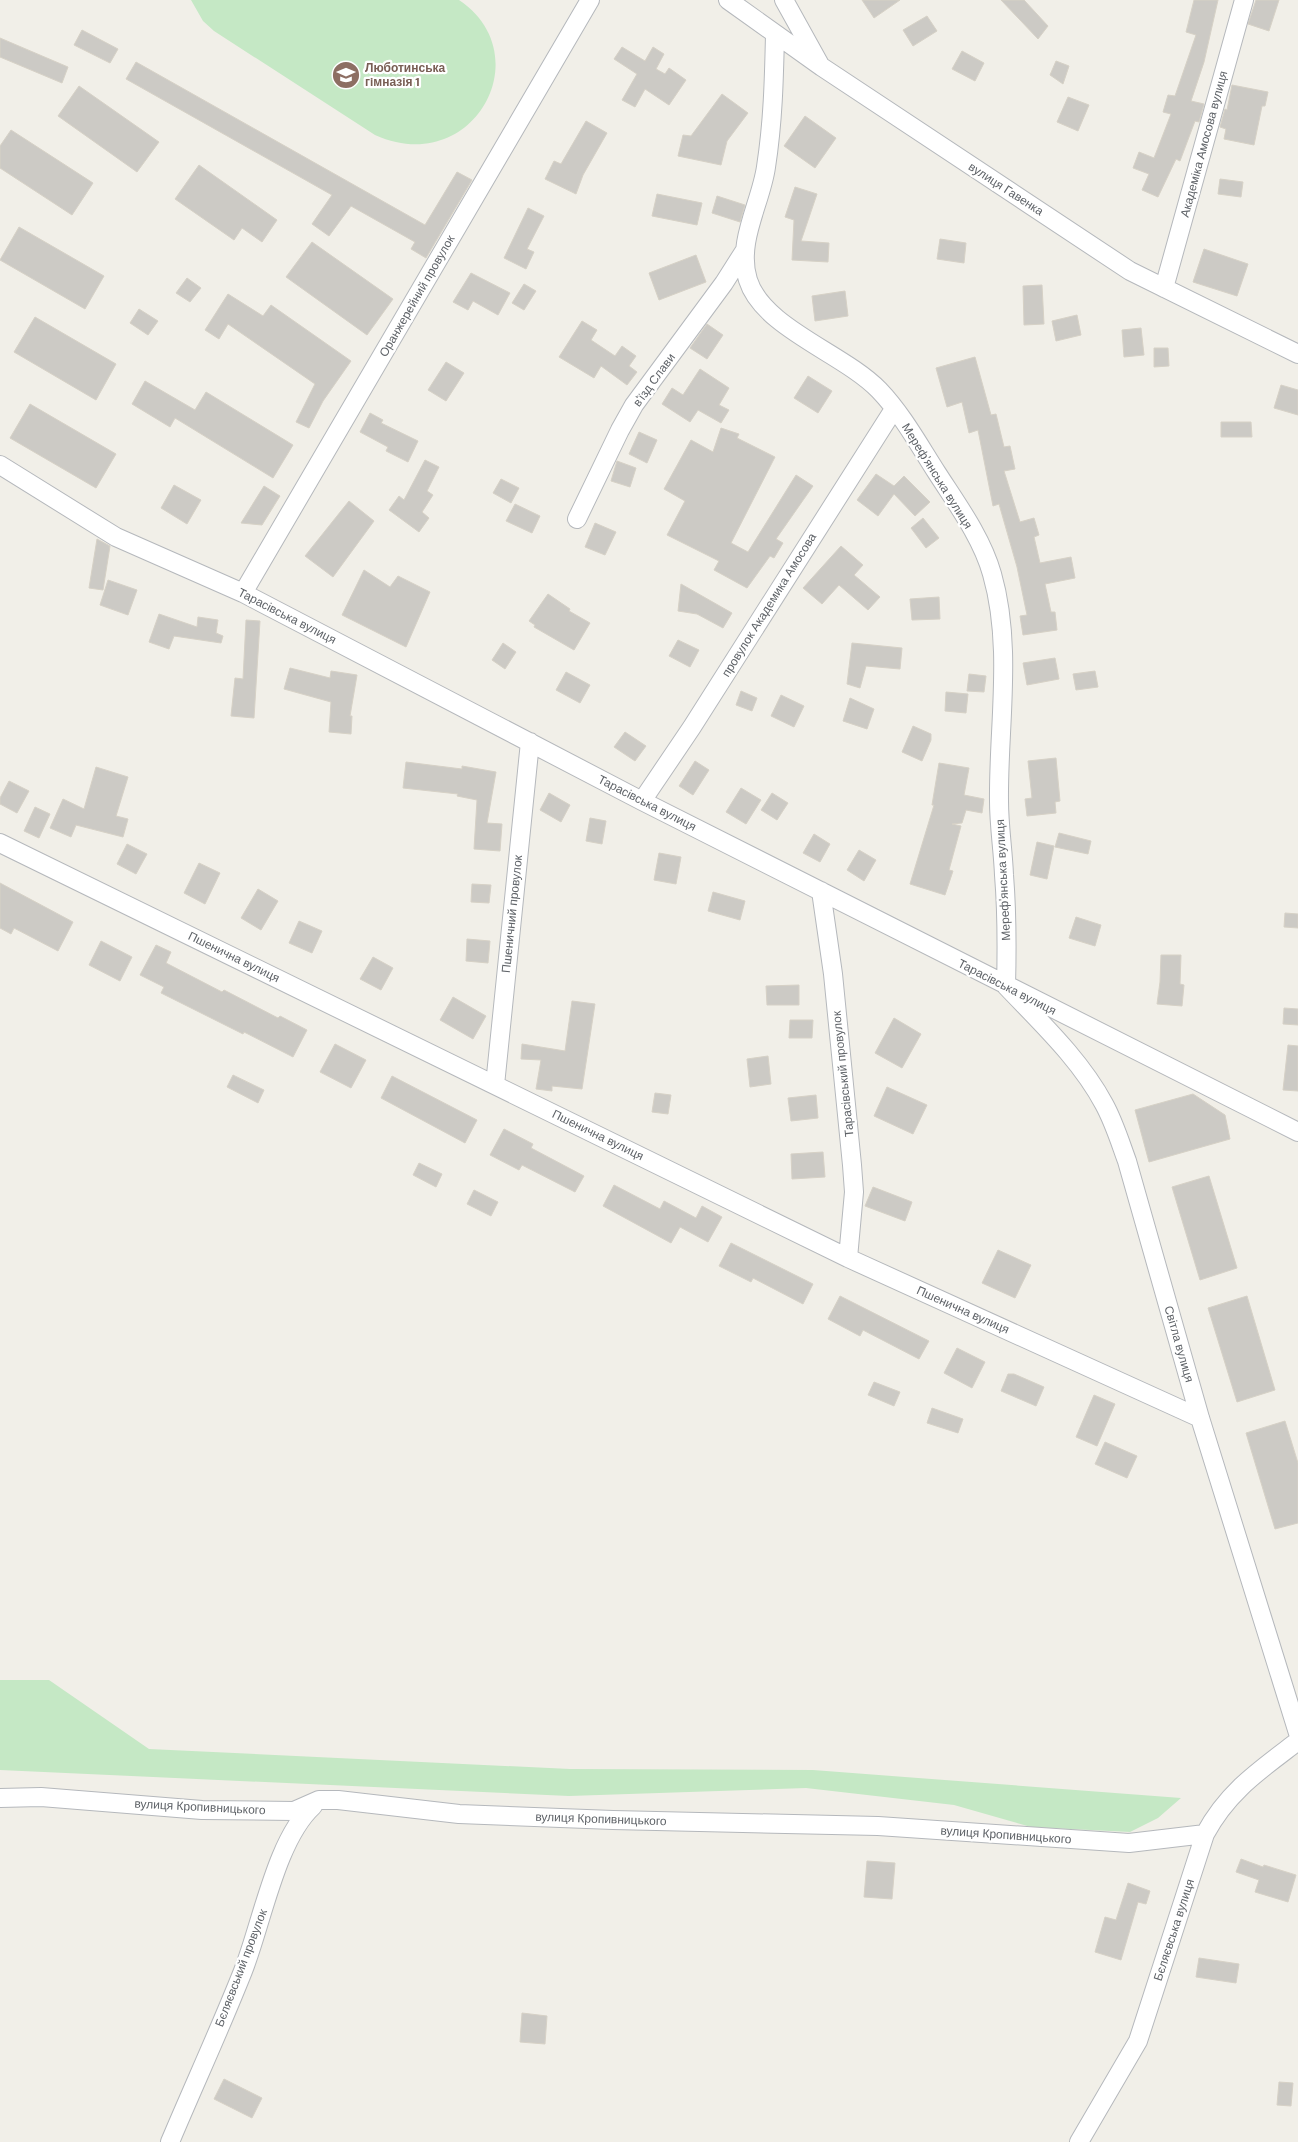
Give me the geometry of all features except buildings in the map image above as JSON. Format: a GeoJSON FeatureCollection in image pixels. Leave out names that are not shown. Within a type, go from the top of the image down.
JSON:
{"type":"FeatureCollection","features":[{"type":"Feature","properties":{"kind":"street","name":"Оранжерейний провулок"},"geometry":{"type":"LineString","coordinates":[[243,593],[590,0]]}},
{"type":"Feature","properties":{"kind":"street","name":"вулиця Гавенка"},"geometry":{"type":"LineString","coordinates":[[728,0],[822,67],[1130,271],[1298,354]]}},
{"type":"Feature","properties":{"kind":"street"},"geometry":{"type":"LineString","coordinates":[[784,0],[822,67]]}},
{"type":"Feature","properties":{"kind":"street","name":"Академіка Амосова вулиця"},"geometry":{"type":"LineString","coordinates":[[1164,288],[1244,0]]}},
{"type":"Feature","properties":{"kind":"street","name":"Мереф'янська вулиця"},"geometry":{"type":"LineString","coordinates":[[775,35],[774,110],[766,170],[745,250],[744,264],[752,290],[768,313],[852,367],[879,390],[894,409],[960,509],[984,552],[992,574],[998,598],[1003,668],[999,803],[1007,931],[1006,986]]}},
{"type":"Feature","properties":{"kind":"street","name":"в'їзд Слави"},"geometry":{"type":"LineString","coordinates":[[577,519],[634,405],[724,283],[745,250]]}},
{"type":"Feature","properties":{"kind":"street","name":"провулок Академика Амосова"},"geometry":{"type":"LineString","coordinates":[[642,801],[692,727],[894,409]]}},
{"type":"Feature","properties":{"kind":"street","name":"Тарасівська вулиця"},"geometry":{"type":"LineString","coordinates":[[0,465],[116,537],[243,593],[642,801],[1298,1132]]}},
{"type":"Feature","properties":{"kind":"street","name":"Пшеничний провулок"},"geometry":{"type":"LineString","coordinates":[[495,1085],[530,742]]}},
{"type":"Feature","properties":{"kind":"street","name":"Пшенична вулиця"},"geometry":{"type":"LineString","coordinates":[[0,843],[848,1258],[1200,1418]]}},
{"type":"Feature","properties":{"kind":"street","name":"Тарасівський провулок"},"geometry":{"type":"LineString","coordinates":[[820,891],[833,974],[852,1165],[854,1192],[848,1258]]}},
{"type":"Feature","properties":{"kind":"street","name":"Світла вулиця"},"geometry":{"type":"LineString","coordinates":[[1006,986],[1063,1046],[1103,1102],[1114,1125],[1132,1177],[1200,1418],[1298,1733]]}},
{"type":"Feature","properties":{"kind":"street","name":"Бєляєвська вулиця"},"geometry":{"type":"LineString","coordinates":[[1079,2142],[1138,2041],[1205,1834],[1218,1810],[1252,1776],[1298,1742]]}},
{"type":"Feature","properties":{"kind":"street","name":"вулиця Кропивницького"},"geometry":{"type":"LineString","coordinates":[[0,1798],[41,1797],[202,1810],[294,1811],[319,1800],[459,1814],[613,1820],[878,1826],[1129,1843],[1205,1834]]}},
{"type":"Feature","properties":{"kind":"street","name":"Бєляєвський провулок"},"geometry":{"type":"LineString","coordinates":[[170,2142],[244,1970],[289,1838],[301,1817],[319,1800]]}},
{"type":"Feature","properties":{"kind":"green space"},"geometry":{"type":"Polygon","coordinates":[[[191,0],[459,0],[483,23],[494,50],[494,78],[484,105],[466,126],[441,140],[410,144],[375,135],[214,31],[203,21],[191,0]]]}},
{"type":"Feature","properties":{"kind":"green space"},"geometry":{"type":"Polygon","coordinates":[[[0,1680],[49,1680],[149,1749],[570,1769],[813,1770],[1181,1798],[1158,1818],[1130,1832],[1031,1827],[954,1805],[806,1788],[569,1796],[0,1770],[0,1680]]]}},
{"type":"Feature","properties":{"kind":"place","name":"Люботинська гiмназiя 1"},"geometry":{"type":"Point","coordinates":[346,75]}}]}
